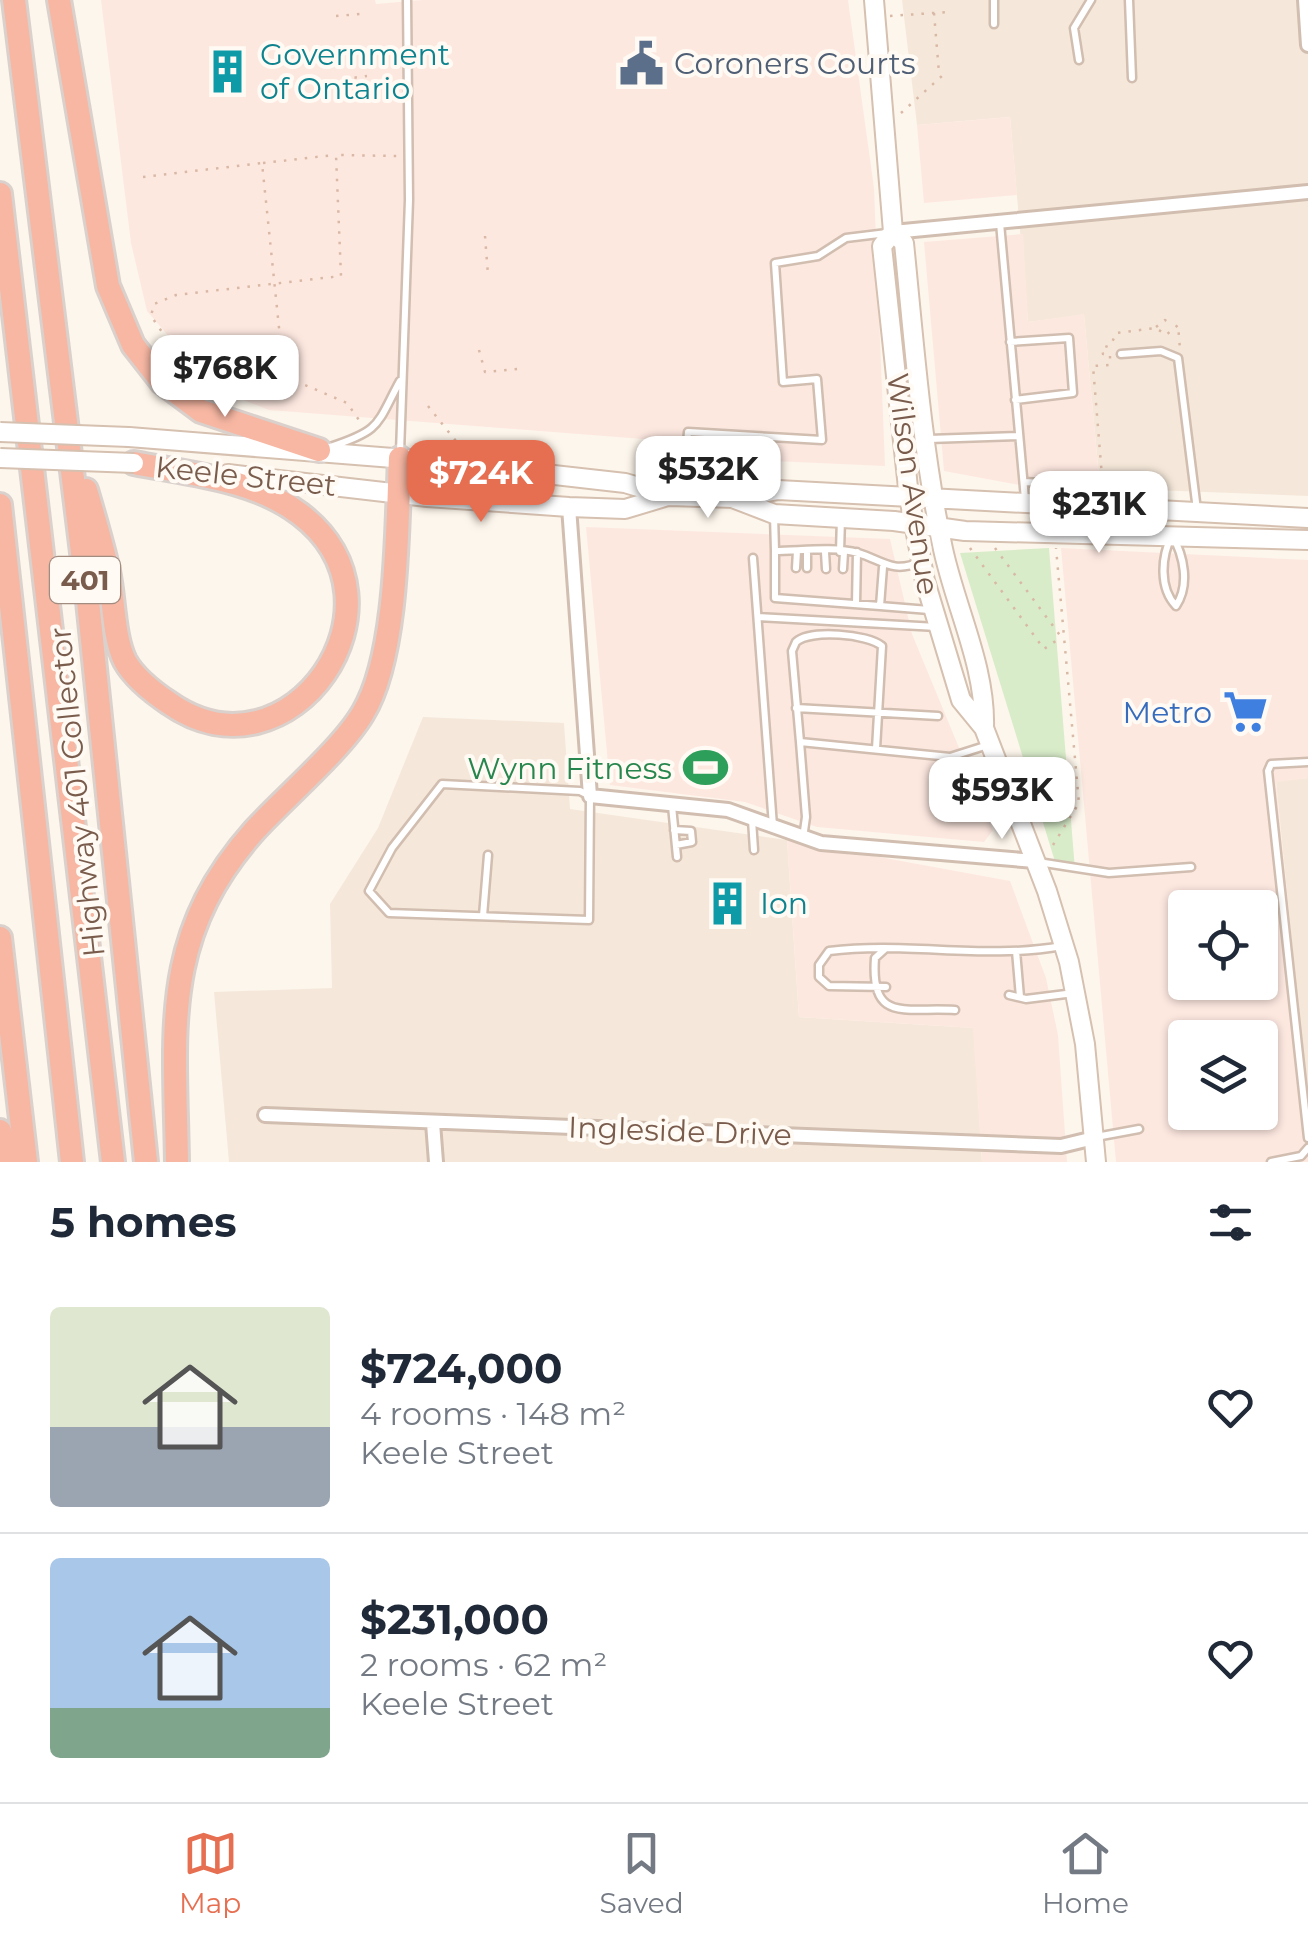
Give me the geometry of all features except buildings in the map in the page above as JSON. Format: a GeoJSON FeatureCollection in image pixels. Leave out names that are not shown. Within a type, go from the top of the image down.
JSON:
{"type":"FeatureCollection","features":[{"type":"Feature","properties":{"kind":"highway","name":"Highway 401 Collector"},"geometry":{"type":"LineString","coordinates":[[14,0],[66,418],[146,1162]]}},
{"type":"Feature","properties":{"kind":"highway"},"geometry":{"type":"LineString","coordinates":[[59,0],[108,286],[133,345],[162,382],[201,411],[318,450]]}},
{"type":"Feature","properties":{"kind":"highway","name":"401"},"geometry":{"type":"LineString","coordinates":[[0,194],[114,1162]]}},
{"type":"Feature","properties":{"kind":"highway"},"geometry":{"type":"LineString","coordinates":[[66,418],[108,569],[125,660],[153,692],[187,716],[222,724],[268,720],[288,710],[336,660],[344,637],[347,602],[341,568],[324,537],[300,514],[243,485],[134,463]]}},
{"type":"Feature","properties":{"kind":"highway"},"geometry":{"type":"LineString","coordinates":[[177,1162],[175,1047],[181,960],[204,903],[235,853],[362,715],[378,677],[386,630],[400,458]]}},
{"type":"Feature","properties":{"kind":"highway","name":"401"},"geometry":{"type":"LineString","coordinates":[[0,505],[72,1162]]}},
{"type":"Feature","properties":{"kind":"highway"},"geometry":{"type":"LineString","coordinates":[[0,938],[26,1162]]}},
{"type":"Feature","properties":{"kind":"highway"},"geometry":{"type":"LineString","coordinates":[[0,1131],[6,1162]]}},
{"type":"Feature","properties":{"kind":"main road","name":"Wilson Avenue"},"geometry":{"type":"LineString","coordinates":[[875,8],[893,232],[904,242],[934,500],[958,612],[985,690],[987,736]]}},
{"type":"Feature","properties":{"kind":"main road","name":"Wilson Avenue"},"geometry":{"type":"LineString","coordinates":[[893,232],[882,246],[912,523],[935,619],[961,700],[987,736],[1064,945],[1076,993],[1096,1162]]}},
{"type":"Feature","properties":{"kind":"main road","name":"Keele Street"},"geometry":{"type":"LineString","coordinates":[[0,432],[318,450],[625,483],[676,497],[735,498],[778,490],[1308,518]]}},
{"type":"Feature","properties":{"kind":"main road","name":"Keele Street"},"geometry":{"type":"LineString","coordinates":[[0,458],[134,463],[398,493],[569,507],[624,510],[676,497]]}},
{"type":"Feature","properties":{"kind":"main road","name":"Keele Street"},"geometry":{"type":"LineString","coordinates":[[735,498],[774,514],[940,528],[1308,540]]}},
{"type":"Feature","properties":{"kind":"main road"},"geometry":{"type":"LineString","coordinates":[[1148,510],[1172,536],[1180,522],[1197,511]]}},
{"type":"Feature","properties":{"kind":"street"},"geometry":{"type":"LineString","coordinates":[[1304,0],[1308,45]]}},
{"type":"Feature","properties":{"kind":"street"},"geometry":{"type":"LineString","coordinates":[[893,232],[1308,192]]}},
{"type":"Feature","properties":{"kind":"street"},"geometry":{"type":"LineString","coordinates":[[569,507],[590,796],[728,810],[803,838],[1035,862]]}},
{"type":"Feature","properties":{"kind":"street","name":"Ingleside Drive"},"geometry":{"type":"LineString","coordinates":[[265,1115],[1061,1146],[1094,1138]]}},
{"type":"Feature","properties":{"kind":"street"},"geometry":{"type":"LineString","coordinates":[[433,1123],[436,1162]]}},
{"type":"Feature","properties":{"kind":"lane"},"geometry":{"type":"LineString","coordinates":[[400,458],[400,380],[410,200],[407,0]]}},
{"type":"Feature","properties":{"kind":"lane"},"geometry":{"type":"LineString","coordinates":[[994,0],[994,24]]}},
{"type":"Feature","properties":{"kind":"lane"},"geometry":{"type":"LineString","coordinates":[[1078,60],[1074,28],[1091,0]]}},
{"type":"Feature","properties":{"kind":"lane"},"geometry":{"type":"LineString","coordinates":[[1129,0],[1132,78]]}},
{"type":"Feature","properties":{"kind":"lane"},"geometry":{"type":"LineString","coordinates":[[1000,222],[1026,505]]}},
{"type":"Feature","properties":{"kind":"lane"},"geometry":{"type":"LineString","coordinates":[[676,497],[688,432],[822,440],[817,379],[784,382],[775,263],[818,256],[846,238],[893,232]]}},
{"type":"Feature","properties":{"kind":"lane"},"geometry":{"type":"LineString","coordinates":[[1010,342],[1069,338],[1073,393],[1015,400]]}},
{"type":"Feature","properties":{"kind":"lane"},"geometry":{"type":"LineString","coordinates":[[1121,354],[1161,351],[1178,358],[1197,511]]}},
{"type":"Feature","properties":{"kind":"lane"},"geometry":{"type":"LineString","coordinates":[[318,450],[366,433],[388,412],[400,380]]}},
{"type":"Feature","properties":{"kind":"lane"},"geometry":{"type":"LineString","coordinates":[[928,439],[1018,436]]}},
{"type":"Feature","properties":{"kind":"lane"},"geometry":{"type":"LineString","coordinates":[[1023,482],[1080,484],[1079,507]]}},
{"type":"Feature","properties":{"kind":"lane"},"geometry":{"type":"LineString","coordinates":[[774,514],[775,598],[880,606],[935,619]]}},
{"type":"Feature","properties":{"kind":"lane"},"geometry":{"type":"LineString","coordinates":[[841,518],[843,569]]}},
{"type":"Feature","properties":{"kind":"lane"},"geometry":{"type":"LineString","coordinates":[[1172,536],[1181,550],[1184,580],[1184,594],[1176,606],[1166,595],[1164,550],[1172,536]]}},
{"type":"Feature","properties":{"kind":"lane"},"geometry":{"type":"LineString","coordinates":[[774,551],[857,552],[883,567],[907,568],[921,562]]}},
{"type":"Feature","properties":{"kind":"lane"},"geometry":{"type":"LineString","coordinates":[[796,568],[797,551]]}},
{"type":"Feature","properties":{"kind":"lane"},"geometry":{"type":"LineString","coordinates":[[806,568],[807,551]]}},
{"type":"Feature","properties":{"kind":"lane"},"geometry":{"type":"LineString","coordinates":[[826,552],[826,569]]}},
{"type":"Feature","properties":{"kind":"lane"},"geometry":{"type":"LineString","coordinates":[[856,604],[857,552]]}},
{"type":"Feature","properties":{"kind":"lane"},"geometry":{"type":"LineString","coordinates":[[753,558],[773,827]]}},
{"type":"Feature","properties":{"kind":"lane"},"geometry":{"type":"LineString","coordinates":[[880,606],[883,567]]}},
{"type":"Feature","properties":{"kind":"lane"},"geometry":{"type":"LineString","coordinates":[[795,600],[796,589]]}},
{"type":"Feature","properties":{"kind":"lane"},"geometry":{"type":"LineString","coordinates":[[805,589],[805,600]]}},
{"type":"Feature","properties":{"kind":"lane"},"geometry":{"type":"LineString","coordinates":[[824,602],[825,590]]}},
{"type":"Feature","properties":{"kind":"lane"},"geometry":{"type":"LineString","coordinates":[[841,603],[842,590]]}},
{"type":"Feature","properties":{"kind":"lane"},"geometry":{"type":"LineString","coordinates":[[758,617],[935,619]]}},
{"type":"Feature","properties":{"kind":"lane"},"geometry":{"type":"LineString","coordinates":[[803,838],[806,817],[792,652],[796,642],[814,635],[872,640],[882,646],[876,749]]}},
{"type":"Feature","properties":{"kind":"lane"},"geometry":{"type":"LineString","coordinates":[[796,708],[938,716]]}},
{"type":"Feature","properties":{"kind":"lane"},"geometry":{"type":"LineString","coordinates":[[800,742],[950,757],[987,736]]}},
{"type":"Feature","properties":{"kind":"lane"},"geometry":{"type":"LineString","coordinates":[[1308,762],[1271,764],[1268,771],[1308,1138]]}},
{"type":"Feature","properties":{"kind":"lane"},"geometry":{"type":"LineString","coordinates":[[442,784],[580,791],[590,796],[589,920],[389,913],[370,890],[392,848],[442,784]]}},
{"type":"Feature","properties":{"kind":"lane"},"geometry":{"type":"LineString","coordinates":[[672,804],[678,857]]}},
{"type":"Feature","properties":{"kind":"lane"},"geometry":{"type":"LineString","coordinates":[[752,819],[754,850]]}},
{"type":"Feature","properties":{"kind":"lane"},"geometry":{"type":"LineString","coordinates":[[674,830],[691,832],[692,842],[676,845]]}},
{"type":"Feature","properties":{"kind":"lane"},"geometry":{"type":"LineString","coordinates":[[483,916],[488,855]]}},
{"type":"Feature","properties":{"kind":"lane"},"geometry":{"type":"LineString","coordinates":[[1035,862],[1109,873],[1191,867]]}},
{"type":"Feature","properties":{"kind":"lane"},"geometry":{"type":"LineString","coordinates":[[886,987],[829,986],[819,978],[818,965],[828,951],[886,948],[1016,952],[1064,945]]}},
{"type":"Feature","properties":{"kind":"lane"},"geometry":{"type":"LineString","coordinates":[[886,948],[875,958],[873,987],[877,998],[889,1006],[956,1010]]}},
{"type":"Feature","properties":{"kind":"lane"},"geometry":{"type":"LineString","coordinates":[[1016,952],[1020,997]]}},
{"type":"Feature","properties":{"kind":"lane"},"geometry":{"type":"LineString","coordinates":[[1009,995],[1076,993]]}},
{"type":"Feature","properties":{"kind":"lane"},"geometry":{"type":"LineString","coordinates":[[1094,1138],[1139,1129]]}},
{"type":"Feature","properties":{"kind":"lane"},"geometry":{"type":"LineString","coordinates":[[1271,1162],[1302,1156],[1308,1148]]}},
{"type":"Feature","properties":{"kind":"path"},"geometry":{"type":"LineString","coordinates":[[875,8],[948,12]]}},
{"type":"Feature","properties":{"kind":"path"},"geometry":{"type":"LineString","coordinates":[[884,126],[941,75],[934,13]]}},
{"type":"Feature","properties":{"kind":"path"},"geometry":{"type":"LineString","coordinates":[[336,16],[360,14]]}},
{"type":"Feature","properties":{"kind":"path"},"geometry":{"type":"LineString","coordinates":[[344,78],[367,76]]}},
{"type":"Feature","properties":{"kind":"path"},"geometry":{"type":"LineString","coordinates":[[160,357],[171,346],[151,316],[154,304],[176,295],[342,276],[336,155]]}},
{"type":"Feature","properties":{"kind":"path"},"geometry":{"type":"LineString","coordinates":[[142,177],[336,155],[386,156]]}},
{"type":"Feature","properties":{"kind":"path"},"geometry":{"type":"LineString","coordinates":[[262,164],[284,376],[347,403],[362,424]]}},
{"type":"Feature","properties":{"kind":"path"},"geometry":{"type":"LineString","coordinates":[[485,236],[488,275]]}},
{"type":"Feature","properties":{"kind":"path"},"geometry":{"type":"LineString","coordinates":[[1103,491],[1092,366],[1110,365],[1110,354],[1103,354],[1102,348],[1111,345],[1116,333],[1156,328],[1165,320],[1178,325],[1178,358]]}},
{"type":"Feature","properties":{"kind":"path"},"geometry":{"type":"LineString","coordinates":[[1156,328],[1166,335],[1174,326]]}},
{"type":"Feature","properties":{"kind":"path"},"geometry":{"type":"LineString","coordinates":[[478,350],[485,372],[518,369]]}},
{"type":"Feature","properties":{"kind":"path"},"geometry":{"type":"LineString","coordinates":[[428,406],[459,445]]}},
{"type":"Feature","properties":{"kind":"path"},"geometry":{"type":"LineString","coordinates":[[992,545],[1062,638]]}},
{"type":"Feature","properties":{"kind":"path"},"geometry":{"type":"LineString","coordinates":[[969,546],[1044,649],[1062,638]]}},
{"type":"Feature","properties":{"kind":"path"},"geometry":{"type":"LineString","coordinates":[[1053,845],[1079,803],[1056,546]]}},
{"type":"Feature","properties":{"kind":"shaded area"},"geometry":{"type":"Polygon","coordinates":[[[101,0],[375,0],[376,4],[422,0],[848,0],[874,188],[885,466],[681,457],[681,442],[269,410],[213,388],[147,311],[131,243],[101,0]]]}},
{"type":"Feature","properties":{"kind":"shaded area"},"geometry":{"type":"Polygon","coordinates":[[[902,0],[1308,0],[1308,496],[1100,488],[1084,315],[1028,322],[1010,117],[917,125],[902,0]]]}},
{"type":"Feature","properties":{"kind":"shaded area"},"geometry":{"type":"Polygon","coordinates":[[[1010,117],[1017,195],[924,203],[917,125],[1010,117]]]}},
{"type":"Feature","properties":{"kind":"shaded area"},"geometry":{"type":"Polygon","coordinates":[[[1023,234],[1028,322],[1084,314],[1100,488],[1025,486],[944,471],[924,242],[1023,234]]]}},
{"type":"Feature","properties":{"kind":"shaded area"},"geometry":{"type":"Polygon","coordinates":[[[586,527],[890,539],[912,634],[993,830],[984,842],[817,827],[745,802],[610,785],[586,527]]]}},
{"type":"Feature","properties":{"kind":"shaded area"},"geometry":{"type":"Polygon","coordinates":[[[1061,548],[1308,560],[1308,778],[1276,782],[1308,1105],[1308,1162],[1116,1162],[1061,548]]]}},
{"type":"Feature","properties":{"kind":"shaded area"},"geometry":{"type":"Polygon","coordinates":[[[423,717],[564,723],[570,809],[787,840],[799,1017],[974,1028],[982,1162],[229,1162],[214,992],[332,988],[330,904],[378,828],[423,717]]]}},
{"type":"Feature","properties":{"kind":"shaded area"},"geometry":{"type":"Polygon","coordinates":[[[1308,778],[1308,1105],[1276,781],[1308,778]]]}},
{"type":"Feature","properties":{"kind":"shaded area"},"geometry":{"type":"Polygon","coordinates":[[[787,840],[1010,881],[1046,978],[1058,1035],[1067,1162],[982,1162],[973,1028],[799,1017],[787,840]]]}},
{"type":"Feature","properties":{"kind":"green space"},"geometry":{"type":"Polygon","coordinates":[[[1049,548],[1075,870],[1057,868],[960,553],[1049,548]]]}},
{"type":"Feature","properties":{"kind":"place","name":"Coroners Courts"},"geometry":{"type":"Point","coordinates":[641,63]}},
{"type":"Feature","properties":{"kind":"place","name":"Government of Ontario"},"geometry":{"type":"Point","coordinates":[227,71]}},
{"type":"Feature","properties":{"kind":"place","name":"Metro"},"geometry":{"type":"Point","coordinates":[1245,712]}},
{"type":"Feature","properties":{"kind":"place","name":"Wynn Fitness"},"geometry":{"type":"Point","coordinates":[705,768]}},
{"type":"Feature","properties":{"kind":"place","name":"Ion"},"geometry":{"type":"Point","coordinates":[727,903]}}]}
